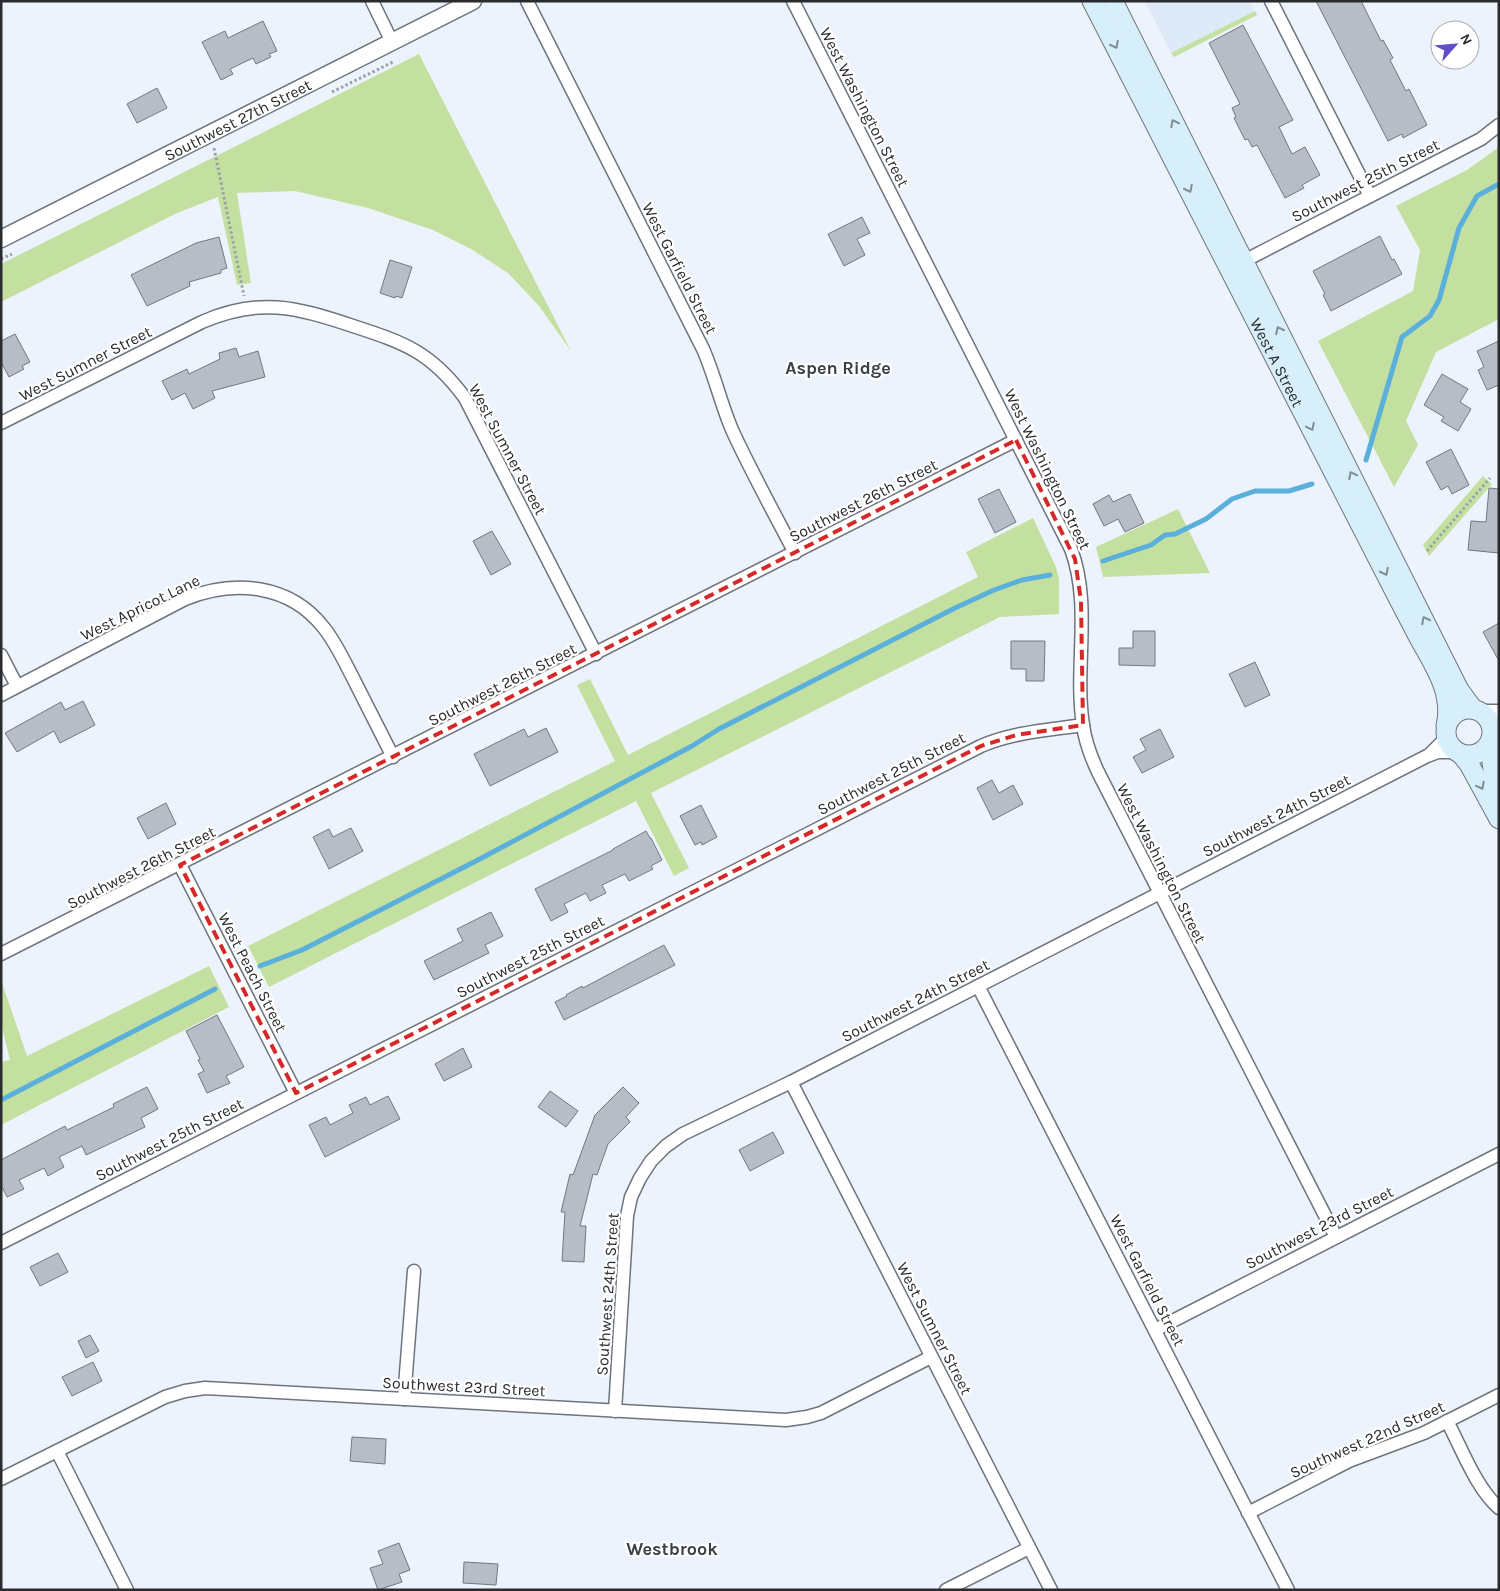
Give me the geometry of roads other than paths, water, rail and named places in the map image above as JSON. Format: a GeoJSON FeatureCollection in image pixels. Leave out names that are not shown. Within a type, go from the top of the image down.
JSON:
{"type":"FeatureCollection","features":[{"type":"Feature","properties":{"kind":"main road","name":"West A Street"},"geometry":{"type":"LineString","coordinates":[[1092,1],[1419,639],[1440,674],[1447,700],[1448,717],[1446,731]]}},
{"type":"Feature","properties":{"kind":"main road","name":"West A Street"},"geometry":{"type":"LineString","coordinates":[[1113,1],[1459,690],[1476,710]]}},
{"type":"Feature","properties":{"kind":"main road"},"geometry":{"type":"LineString","coordinates":[[1499,790],[1490,757],[1494,731],[1489,720],[1476,710],[1460,710],[1449,720],[1446,731],[1448,742],[1469,764],[1499,819]]}},
{"type":"Feature","properties":{"kind":"main road"},"geometry":{"type":"LineString","coordinates":[[1459,753],[1469,755],[1477,754],[1484,750],[1489,744],[1494,731]]}},
{"type":"Feature","properties":{"kind":"street"},"geometry":{"type":"LineString","coordinates":[[372,1],[392,42]]}},
{"type":"Feature","properties":{"kind":"street","name":"Southwest 27th Street"},"geometry":{"type":"LineString","coordinates":[[1,239],[473,1]]}},
{"type":"Feature","properties":{"kind":"street","name":"West Garfield Street"},"geometry":{"type":"LineString","coordinates":[[527,1],[703,349],[713,370],[733,432],[795,553]]}},
{"type":"Feature","properties":{"kind":"street","name":"West Washington Street"},"geometry":{"type":"LineString","coordinates":[[793,1],[1075,559],[1080,583],[1081,601],[1081,703],[1088,748],[1098,772],[1336,1237]]}},
{"type":"Feature","properties":{"kind":"street"},"geometry":{"type":"LineString","coordinates":[[1271,1],[1370,196]]}},
{"type":"Feature","properties":{"kind":"street","name":"Southwest 25th Street"},"geometry":{"type":"LineString","coordinates":[[1244,261],[1481,139],[1499,124]]}},
{"type":"Feature","properties":{"kind":"street","name":"West Sumner Street"},"geometry":{"type":"LineString","coordinates":[[1,423],[202,322],[215,316],[246,308],[285,307],[316,314],[398,341],[420,353],[436,365],[454,383],[465,398],[596,654]]}},
{"type":"Feature","properties":{"kind":"street","name":"Southwest 26th Street"},"geometry":{"type":"LineString","coordinates":[[1,954],[1016,440]]}},
{"type":"Feature","properties":{"kind":"street","name":"West Apricot Lane"},"geometry":{"type":"LineString","coordinates":[[1,695],[200,593],[219,588],[257,589],[273,593],[294,602],[315,618],[324,628],[338,649],[393,757]]}},
{"type":"Feature","properties":{"kind":"street"},"geometry":{"type":"LineString","coordinates":[[1,655],[17,686]]}},
{"type":"Feature","properties":{"kind":"street"},"geometry":{"type":"LineString","coordinates":[[1476,710],[1499,711]]}},
{"type":"Feature","properties":{"kind":"street","name":"Southwest 25th Street"},"geometry":{"type":"LineString","coordinates":[[1,1243],[981,746],[1016,734],[1083,725]]}},
{"type":"Feature","properties":{"kind":"street","name":"Southwest 24th Street"},"geometry":{"type":"LineString","coordinates":[[1427,756],[1436,749],[1446,731]]}},
{"type":"Feature","properties":{"kind":"street","name":"Southwest 24th Street"},"geometry":{"type":"LineString","coordinates":[[615,1411],[627,1216],[631,1196],[640,1178],[651,1161],[666,1146],[683,1134],[791,1082],[1427,756],[1438,752],[1459,753]]}},
{"type":"Feature","properties":{"kind":"street","name":"West Peach Street"},"geometry":{"type":"LineString","coordinates":[[180,865],[296,1093]]}},
{"type":"Feature","properties":{"kind":"street","name":"West Garfield Street"},"geometry":{"type":"LineString","coordinates":[[978,986],[1288,1590]]}},
{"type":"Feature","properties":{"kind":"street","name":"West Sumner Street"},"geometry":{"type":"LineString","coordinates":[[791,1082],[1051,1590]]}},
{"type":"Feature","properties":{"kind":"street","name":"Southwest 23rd Street"},"geometry":{"type":"LineString","coordinates":[[1154,1330],[1499,1154]]}},
{"type":"Feature","properties":{"kind":"street"},"geometry":{"type":"LineString","coordinates":[[404,1399],[414,1271]]}},
{"type":"Feature","properties":{"kind":"street","name":"Southwest 23rd Street"},"geometry":{"type":"LineString","coordinates":[[1,1480],[165,1397],[184,1391],[205,1388],[786,1420],[807,1418],[821,1412],[932,1357]]}},
{"type":"Feature","properties":{"kind":"street","name":"Southwest 22nd Street"},"geometry":{"type":"LineString","coordinates":[[1248,1513],[1349,1461],[1424,1433],[1499,1395]]}},
{"type":"Feature","properties":{"kind":"street"},"geometry":{"type":"LineString","coordinates":[[1447,1421],[1482,1489],[1499,1508]]}},
{"type":"Feature","properties":{"kind":"street"},"geometry":{"type":"LineString","coordinates":[[58,1451],[127,1590]]}},
{"type":"Feature","properties":{"kind":"street"},"geometry":{"type":"LineString","coordinates":[[946,1590],[1029,1548]]}},
{"type":"Feature","properties":{"kind":"waterway"},"geometry":{"type":"LineString","coordinates":[[1366,460],[1402,337],[1430,316],[1439,300],[1459,228],[1477,196],[1499,184]]}},
{"type":"Feature","properties":{"kind":"waterway"},"geometry":{"type":"LineString","coordinates":[[1103,561],[1151,545],[1165,535],[1175,534],[1206,519],[1232,499],[1255,491],[1289,491],[1312,484]]}},
{"type":"Feature","properties":{"kind":"waterway"},"geometry":{"type":"LineString","coordinates":[[260,966],[302,950],[476,861],[692,746],[719,729],[955,608],[994,590],[1022,580],[1050,575]]}},
{"type":"Feature","properties":{"kind":"waterway"},"geometry":{"type":"LineString","coordinates":[[1,1100],[215,989]]}},
{"type":"Feature","properties":{"kind":"district","name":"Aspen Ridge"},"geometry":{"type":"Point","coordinates":[838,368]}},
{"type":"Feature","properties":{"kind":"district","name":"Westbrook"},"geometry":{"type":"Point","coordinates":[672,1549]}}]}
